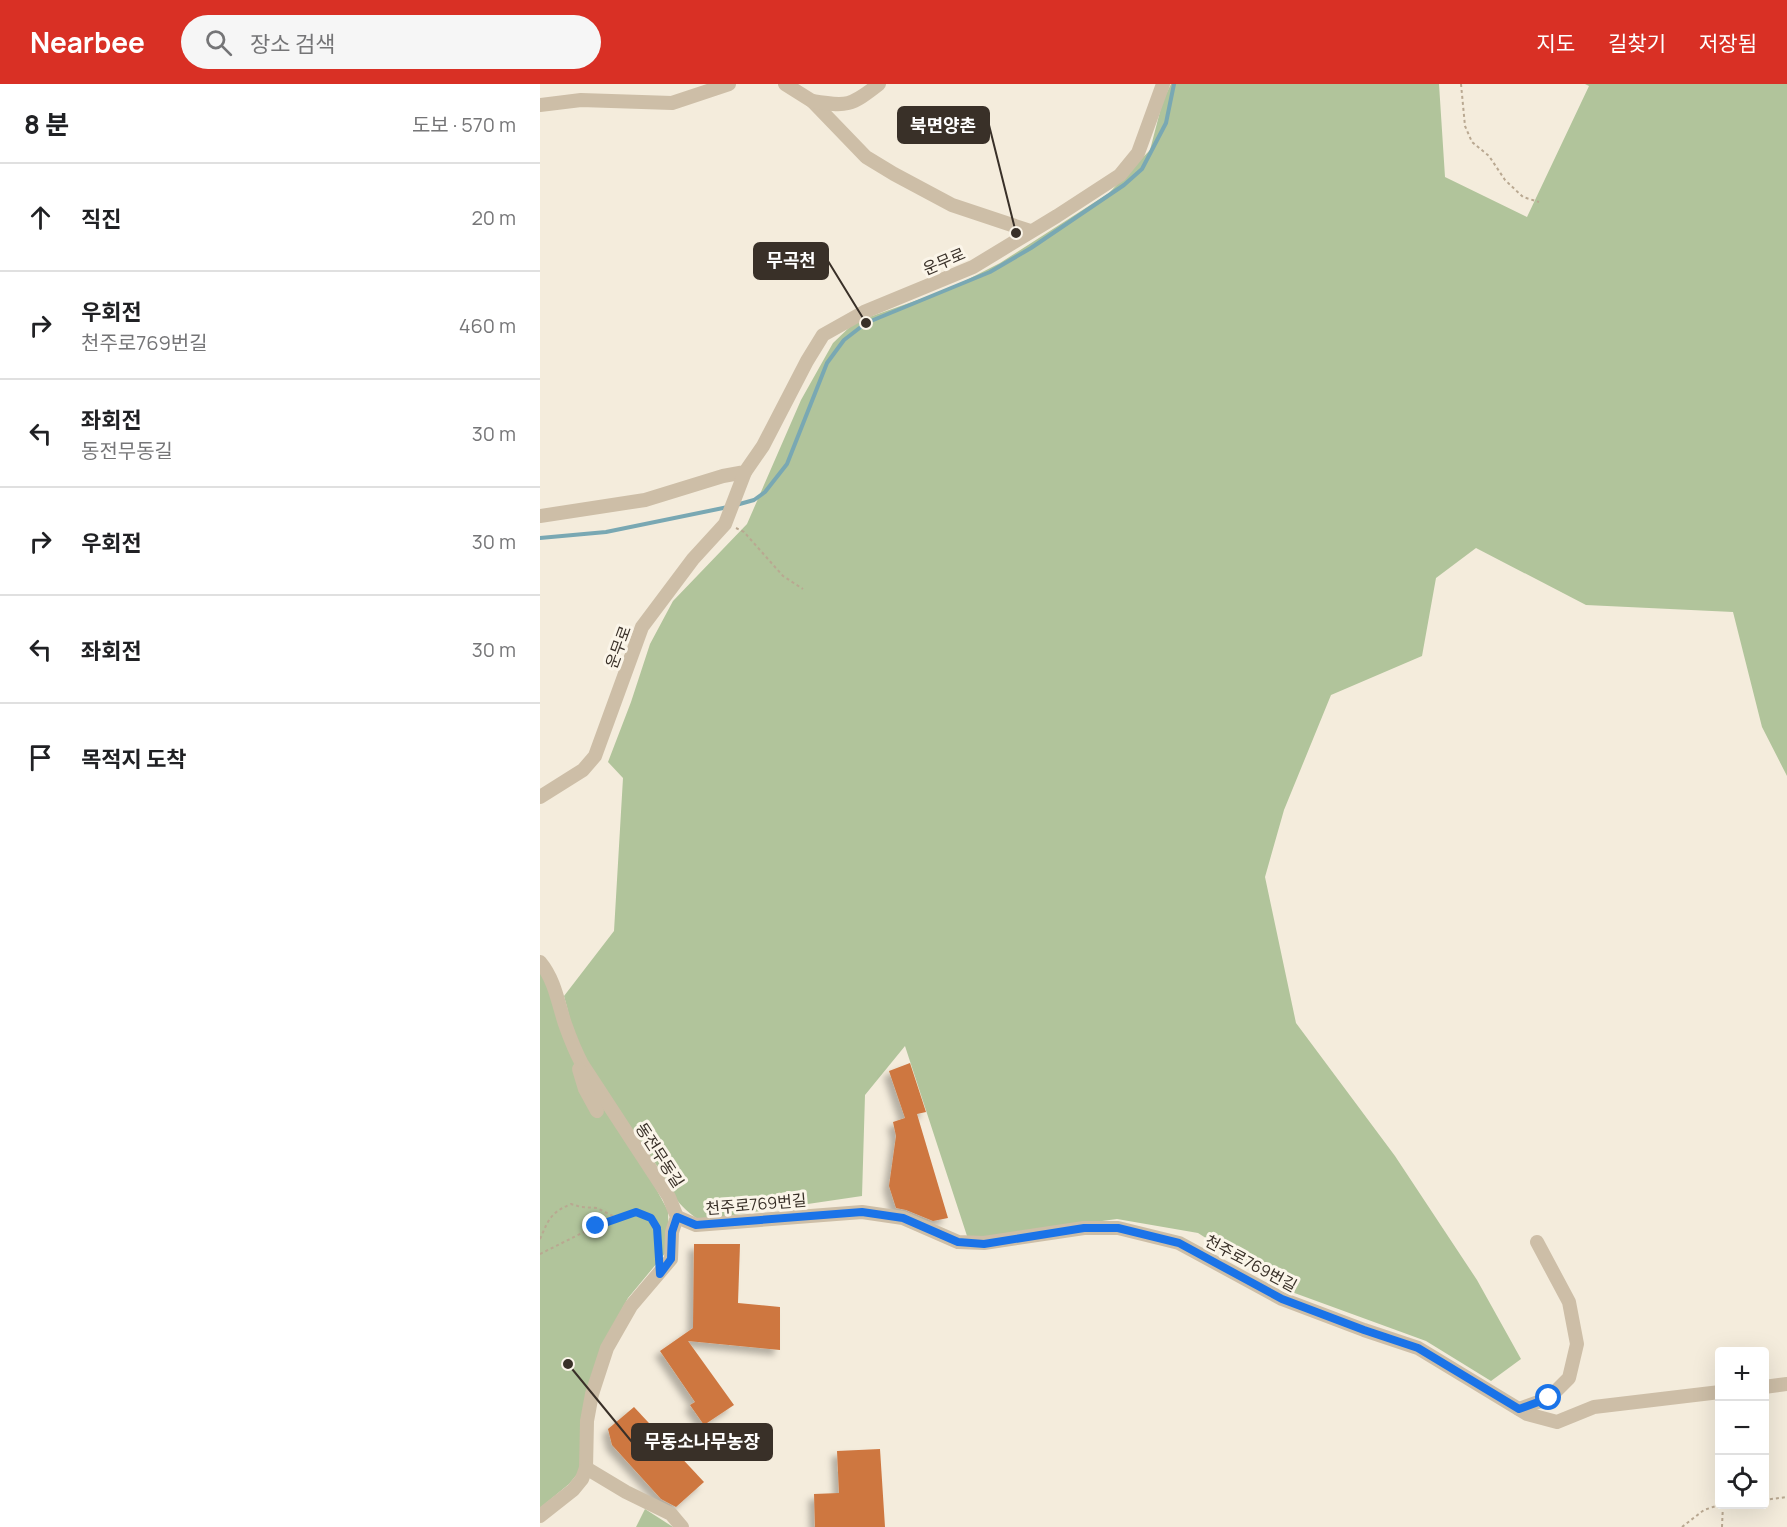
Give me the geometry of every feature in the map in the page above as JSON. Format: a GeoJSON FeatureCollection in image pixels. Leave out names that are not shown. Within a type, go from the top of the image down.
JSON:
{"type":"FeatureCollection","features":[{"type":"Feature","properties":{"kind":"street"},"geometry":{"type":"LineString","coordinates":[[540,105],[581,100],[672,103],[729,84]]}},
{"type":"Feature","properties":{"kind":"street"},"geometry":{"type":"LineString","coordinates":[[785,84],[812,101],[866,158],[952,205],[1030,231]]}},
{"type":"Feature","properties":{"kind":"street"},"geometry":{"type":"LineString","coordinates":[[812,101],[839,106],[860,98],[879,84]]}},
{"type":"Feature","properties":{"kind":"street","name":"운무로"},"geometry":{"type":"LineString","coordinates":[[540,797],[583,770],[595,756],[642,627],[693,559],[725,524],[745,472],[764,446],[807,361],[823,335],[864,312],[974,267],[1120,175],[1137,153],[1162,84]]}},
{"type":"Feature","properties":{"kind":"street"},"geometry":{"type":"LineString","coordinates":[[540,516],[645,500],[723,476],[745,472]]}},
{"type":"Feature","properties":{"kind":"street","name":"동전무동길"},"geometry":{"type":"LineString","coordinates":[[540,962],[556,991],[572,1044],[598,1090],[669,1197],[677,1217]]}},
{"type":"Feature","properties":{"kind":"street"},"geometry":{"type":"LineString","coordinates":[[572,1044],[585,1089],[597,1112]]}},
{"type":"Feature","properties":{"kind":"street","name":"천주로769번길"},"geometry":{"type":"LineString","coordinates":[[677,1217],[696,1225],[862,1212],[903,1218],[958,1242],[984,1244],[1084,1228],[1118,1228],[1179,1243],[1282,1299],[1418,1348],[1527,1414],[1557,1422],[1594,1407],[1715,1392]]}},
{"type":"Feature","properties":{"kind":"street"},"geometry":{"type":"LineString","coordinates":[[540,1516],[573,1490],[582,1479],[586,1468],[587,1421],[592,1394],[607,1348],[631,1306],[671,1259],[672,1232],[677,1217]]}},
{"type":"Feature","properties":{"kind":"street"},"geometry":{"type":"LineString","coordinates":[[1519,1409],[1549,1398],[1569,1378],[1577,1344],[1569,1302],[1537,1242]]}},
{"type":"Feature","properties":{"kind":"street"},"geometry":{"type":"LineString","coordinates":[[1769,1386],[1787,1384]]}},
{"type":"Feature","properties":{"kind":"street"},"geometry":{"type":"LineString","coordinates":[[586,1468],[626,1492],[671,1514],[681,1527]]}},
{"type":"Feature","properties":{"kind":"path"},"geometry":{"type":"LineString","coordinates":[[1461,84],[1465,126],[1472,142],[1489,156],[1505,180],[1523,197],[1539,202]]}},
{"type":"Feature","properties":{"kind":"path"},"geometry":{"type":"LineString","coordinates":[[725,524],[744,532],[783,576],[803,589]]}},
{"type":"Feature","properties":{"kind":"path"},"geometry":{"type":"LineString","coordinates":[[540,1239],[555,1210],[571,1204],[597,1208],[618,1219]]}},
{"type":"Feature","properties":{"kind":"path"},"geometry":{"type":"LineString","coordinates":[[540,1254],[596,1226],[636,1212],[651,1218],[657,1228],[660,1274]]}},
{"type":"Feature","properties":{"kind":"path"},"geometry":{"type":"LineString","coordinates":[[1769,1499],[1787,1497]]}},
{"type":"Feature","properties":{"kind":"path"},"geometry":{"type":"LineString","coordinates":[[1682,1527],[1704,1510],[1715,1507]]}},
{"type":"Feature","properties":{"kind":"path"},"geometry":{"type":"LineString","coordinates":[[1722,1527],[1723,1509]]}},
{"type":"Feature","properties":{"kind":"green space"},"geometry":{"type":"Polygon","coordinates":[[[1171,84],[1439,84],[1445,177],[1527,217],[1589,86],[1585,84],[1787,84],[1787,776],[1762,727],[1733,612],[1586,605],[1476,548],[1436,578],[1422,656],[1331,695],[1284,810],[1265,877],[1296,1023],[1395,1156],[1477,1280],[1521,1359],[1491,1381],[1426,1341],[1289,1291],[1198,1233],[1117,1219],[968,1239],[905,1046],[865,1095],[862,1196],[699,1220],[677,1200],[655,1163],[593,1072],[576,1040],[564,996],[614,931],[623,778],[608,762],[650,644],[673,601],[747,524],[801,400],[833,343],[855,322],[949,289],[1000,263],[1109,193],[1150,150],[1163,100],[1171,84]]]}},
{"type":"Feature","properties":{"kind":"green space"},"geometry":{"type":"Polygon","coordinates":[[[540,972],[668,1211],[669,1245],[667,1251],[628,1298],[606,1338],[583,1467],[569,1484],[540,1508],[540,972]]]}},
{"type":"Feature","properties":{"kind":"green space"},"geometry":{"type":"Polygon","coordinates":[[[645,1509],[673,1527],[636,1527],[645,1509]]]}},
{"type":"Feature","properties":{"kind":"building"},"geometry":{"type":"Polygon","coordinates":[[[910,1063],[926,1112],[917,1114],[948,1218],[933,1221],[896,1208],[889,1186],[896,1136],[893,1122],[905,1118],[889,1071],[910,1063]]]}},
{"type":"Feature","properties":{"kind":"building"},"geometry":{"type":"Polygon","coordinates":[[[694,1244],[740,1244],[738,1303],[780,1307],[780,1350],[688,1341],[734,1405],[704,1425],[690,1405],[695,1402],[660,1351],[693,1328],[694,1244]]]}},
{"type":"Feature","properties":{"kind":"building"},"geometry":{"type":"Polygon","coordinates":[[[634,1407],[704,1482],[676,1507],[661,1499],[612,1445],[608,1429],[634,1407]]]}},
{"type":"Feature","properties":{"kind":"building"},"geometry":{"type":"Polygon","coordinates":[[[880,1449],[885,1527],[815,1527],[814,1494],[839,1493],[837,1451],[880,1449]]]}},
{"type":"Feature","properties":{"kind":"waterway"},"geometry":{"type":"LineString","coordinates":[[736,505],[754,500],[765,492],[787,464],[827,363],[844,340],[866,323],[990,272],[1031,248],[1124,185],[1142,169],[1166,123],[1174,84]]}},
{"type":"Feature","properties":{"kind":"waterway"},"geometry":{"type":"LineString","coordinates":[[540,538],[606,532],[728,507]]}},
{"type":"Feature","properties":{"kind":"place","name":"북면양촌"},"geometry":{"type":"Point","coordinates":[1016,233]}},
{"type":"Feature","properties":{"kind":"place","name":"무곡천"},"geometry":{"type":"Point","coordinates":[866,323]}},
{"type":"Feature","properties":{"kind":"place","name":"무동소나무농장"},"geometry":{"type":"Point","coordinates":[568,1364]}},
{"type":"Feature","properties":{"kind":"route"},"geometry":{"type":"LineString","coordinates":[[596,1226],[636,1212],[651,1218],[657,1228],[660,1274],[671,1259],[672,1232],[677,1217],[696,1225],[862,1212],[903,1218],[958,1242],[984,1244],[1084,1228],[1118,1228],[1179,1243],[1282,1299],[1418,1348],[1519,1409],[1549,1398]]}}]}
